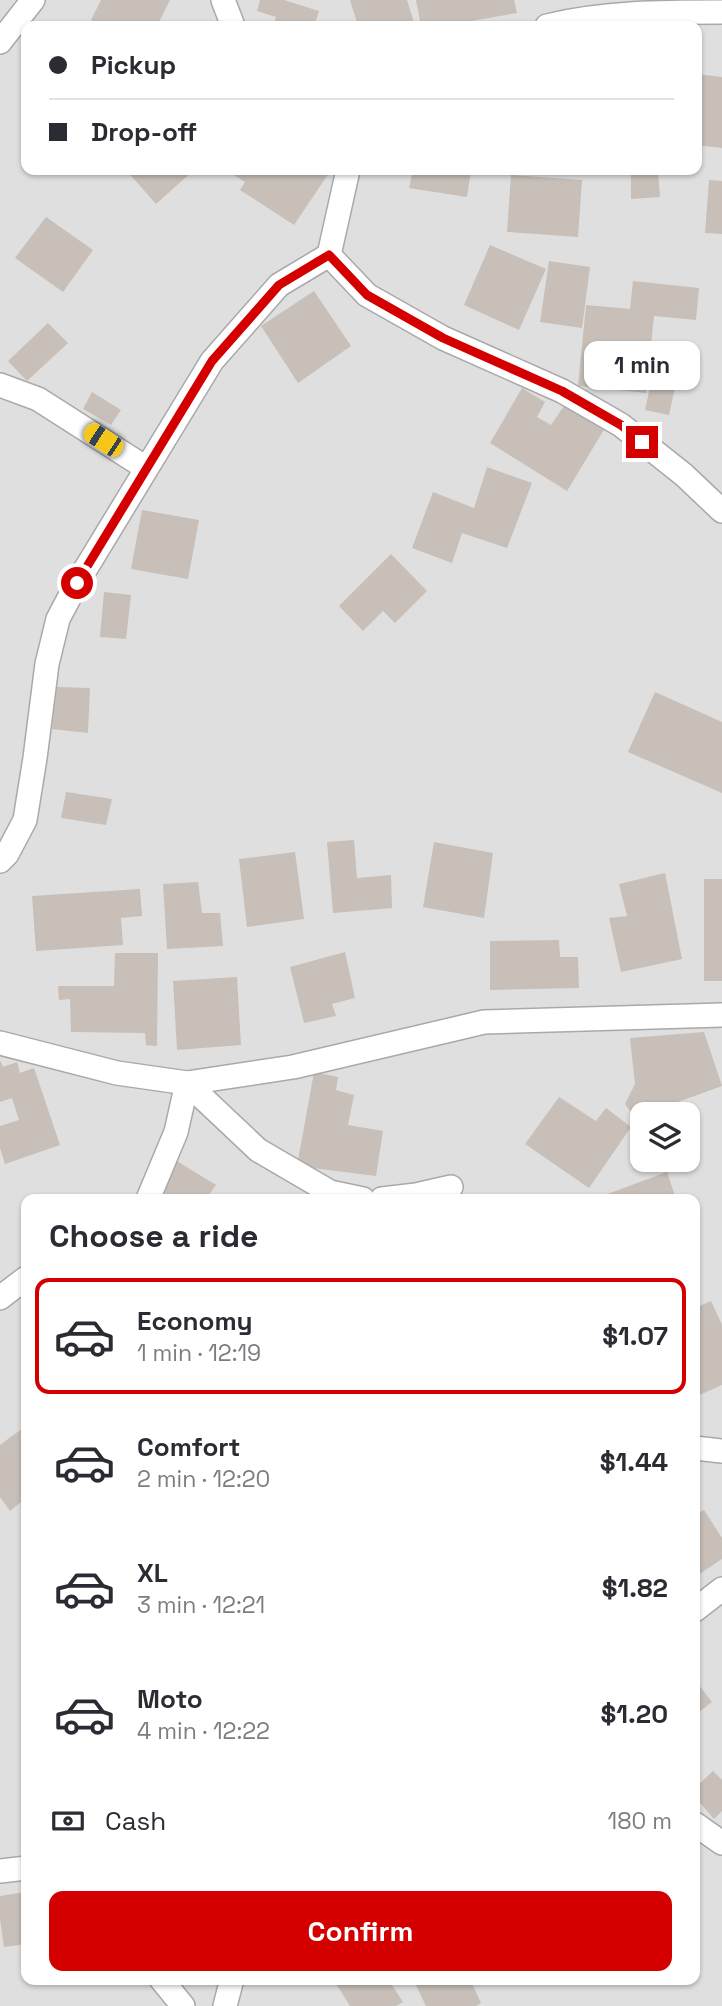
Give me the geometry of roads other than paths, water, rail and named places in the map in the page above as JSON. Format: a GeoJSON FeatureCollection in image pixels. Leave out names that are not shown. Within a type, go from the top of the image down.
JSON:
{"type":"FeatureCollection","features":[{"type":"Feature","properties":{"kind":"street"},"geometry":{"type":"LineString","coordinates":[[0,42],[33,0]]}},
{"type":"Feature","properties":{"kind":"street"},"geometry":{"type":"LineString","coordinates":[[223,0],[231,21]]}},
{"type":"Feature","properties":{"kind":"street"},"geometry":{"type":"LineString","coordinates":[[566,21],[657,20],[722,12]]}},
{"type":"Feature","properties":{"kind":"street"},"geometry":{"type":"LineString","coordinates":[[0,861],[7,854],[25,820],[36,758],[47,664],[58,619],[77,583],[212,361],[279,285],[329,255],[347,175]]}},
{"type":"Feature","properties":{"kind":"street"},"geometry":{"type":"LineString","coordinates":[[329,255],[367,295],[443,338],[562,391],[621,425],[684,475],[722,511]]}},
{"type":"Feature","properties":{"kind":"street"},"geometry":{"type":"LineString","coordinates":[[0,386],[38,399],[146,468]]}},
{"type":"Feature","properties":{"kind":"street"},"geometry":{"type":"LineString","coordinates":[[0,1043],[117,1073],[187,1083],[293,1067],[484,1022],[722,1015]]}},
{"type":"Feature","properties":{"kind":"street"},"geometry":{"type":"LineString","coordinates":[[150,1194],[176,1132],[187,1083]]}},
{"type":"Feature","properties":{"kind":"street"},"geometry":{"type":"LineString","coordinates":[[187,1083],[258,1150],[330,1192],[339,1194]]}},
{"type":"Feature","properties":{"kind":"street"},"geometry":{"type":"LineString","coordinates":[[420,1194],[451,1187]]}},
{"type":"Feature","properties":{"kind":"street"},"geometry":{"type":"LineString","coordinates":[[0,1298],[21,1282]]}},
{"type":"Feature","properties":{"kind":"street"},"geometry":{"type":"LineString","coordinates":[[700,1449],[722,1451]]}},
{"type":"Feature","properties":{"kind":"street"},"geometry":{"type":"LineString","coordinates":[[700,1606],[722,1589]]}},
{"type":"Feature","properties":{"kind":"street"},"geometry":{"type":"LineString","coordinates":[[700,1828],[722,1843]]}},
{"type":"Feature","properties":{"kind":"street"},"geometry":{"type":"LineString","coordinates":[[0,1871],[21,1869]]}},
{"type":"Feature","properties":{"kind":"street"},"geometry":{"type":"LineString","coordinates":[[166,1985],[183,2006]]}},
{"type":"Feature","properties":{"kind":"street"},"geometry":{"type":"LineString","coordinates":[[225,2006],[230,1985]]}}]}
